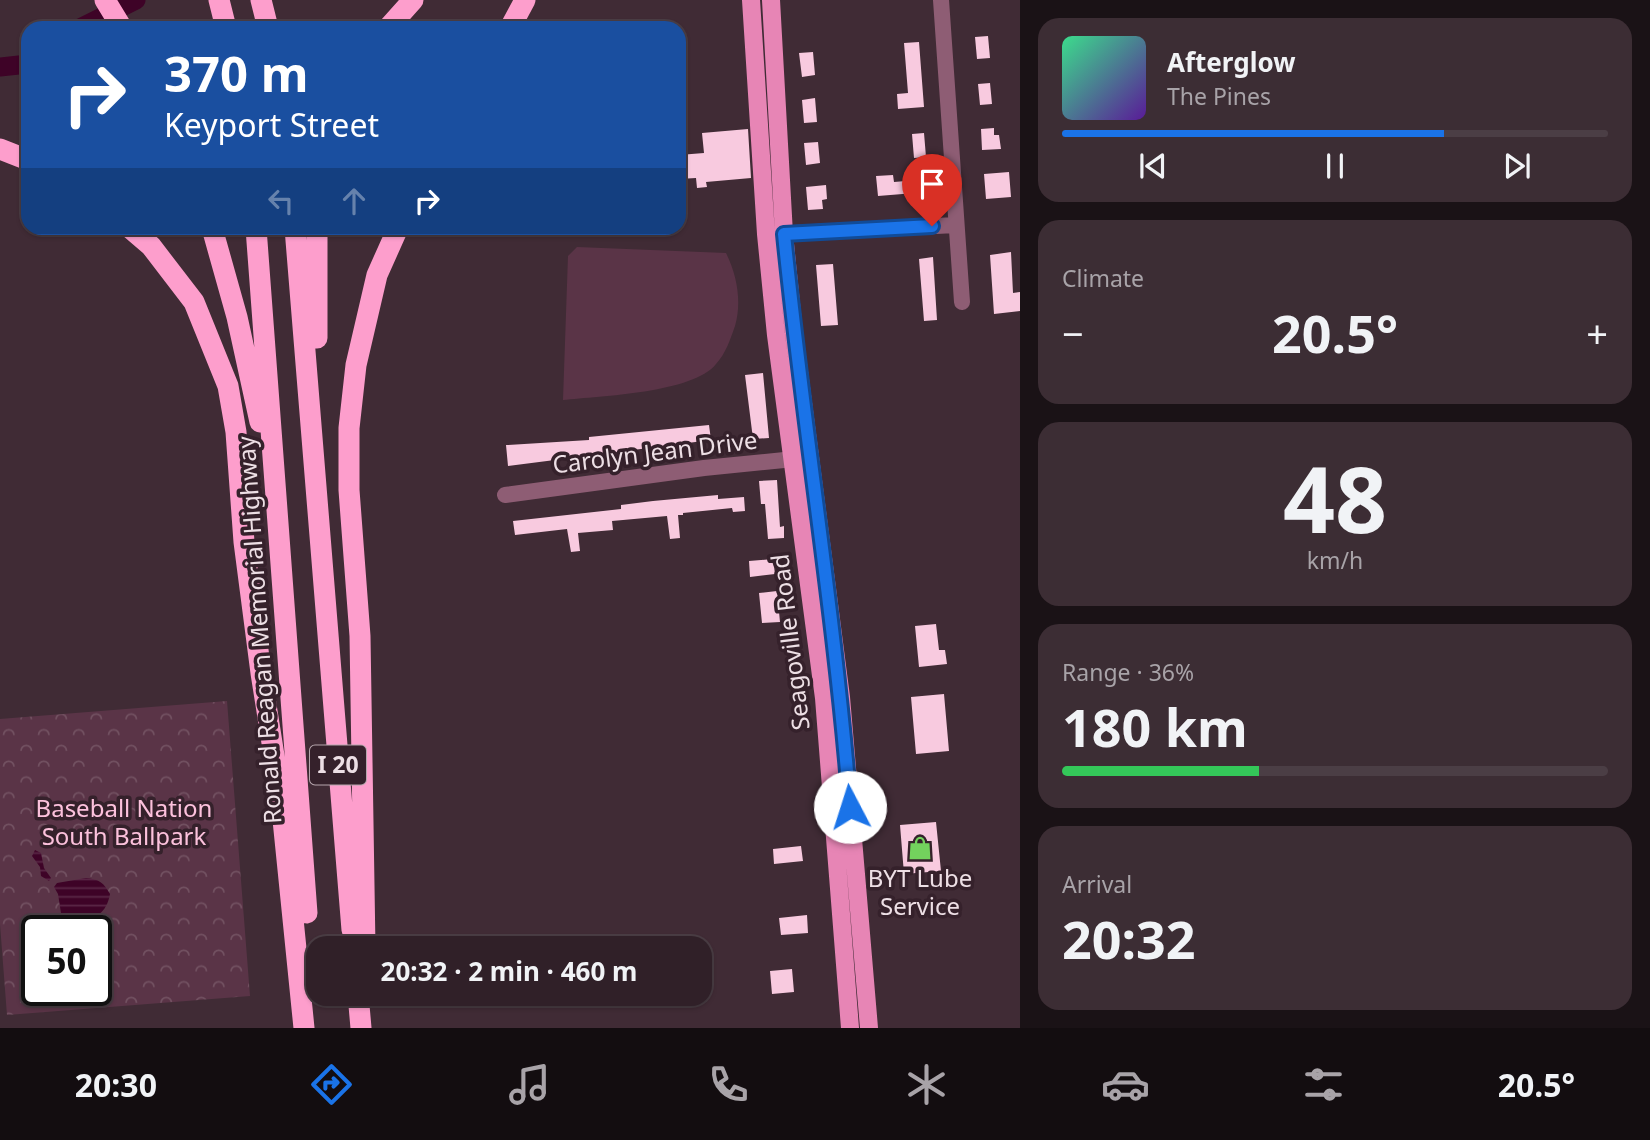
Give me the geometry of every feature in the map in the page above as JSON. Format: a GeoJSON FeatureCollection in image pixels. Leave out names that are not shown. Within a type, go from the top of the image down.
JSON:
{"type":"FeatureCollection","features":[{"type":"Feature","properties":{"kind":"highway"},"geometry":{"type":"LineString","coordinates":[[105,0],[118,21]]}},
{"type":"Feature","properties":{"kind":"highway"},"geometry":{"type":"LineString","coordinates":[[219,0],[224,21]]}},
{"type":"Feature","properties":{"kind":"highway"},"geometry":{"type":"LineString","coordinates":[[261,0],[266,21]]}},
{"type":"Feature","properties":{"kind":"highway"},"geometry":{"type":"LineString","coordinates":[[394,21],[413,0]]}},
{"type":"Feature","properties":{"kind":"highway"},"geometry":{"type":"LineString","coordinates":[[514,21],[525,0]]}},
{"type":"Feature","properties":{"kind":"highway"},"geometry":{"type":"LineString","coordinates":[[0,149],[21,157]]}},
{"type":"Feature","properties":{"kind":"highway"},"geometry":{"type":"LineString","coordinates":[[138,235],[151,246],[194,302],[228,386],[236,432],[244,542],[281,800],[304,1028]]}},
{"type":"Feature","properties":{"kind":"highway"},"geometry":{"type":"LineString","coordinates":[[214,235],[237,317],[258,413],[291,690]]}},
{"type":"Feature","properties":{"kind":"highway","name":"Ronald Reagan Memorial Highway"},"geometry":{"type":"LineString","coordinates":[[257,235],[315,1028]]}},
{"type":"Feature","properties":{"kind":"highway","name":"I 20"},"geometry":{"type":"LineString","coordinates":[[296,235],[353,936]]}},
{"type":"Feature","properties":{"kind":"highway"},"geometry":{"type":"LineString","coordinates":[[317,235],[323,582]]}},
{"type":"Feature","properties":{"kind":"highway"},"geometry":{"type":"LineString","coordinates":[[365,936],[360,636],[349,490],[349,428],[356,365],[374,288],[395,235]]}},
{"type":"Feature","properties":{"kind":"highway"},"geometry":{"type":"LineString","coordinates":[[359,1006],[361,1028]]}},
{"type":"Feature","properties":{"kind":"highway"},"geometry":{"type":"LineString","coordinates":[[368,1006],[369,1028]]}},
{"type":"Feature","properties":{"kind":"main road","name":"Seagoville Road"},"geometry":{"type":"LineString","coordinates":[[751,0],[766,234],[776,335],[802,459]]}},
{"type":"Feature","properties":{"kind":"main road","name":"Seagoville Road"},"geometry":{"type":"LineString","coordinates":[[771,0],[784,234],[802,459],[832,697],[844,835],[869,1028]]}},
{"type":"Feature","properties":{"kind":"main road"},"geometry":{"type":"LineString","coordinates":[[759,133],[778,132]]}},
{"type":"Feature","properties":{"kind":"main road","name":"Seagoville Road"},"geometry":{"type":"LineString","coordinates":[[844,835],[850,1028]]}},
{"type":"Feature","properties":{"kind":"street"},"geometry":{"type":"LineString","coordinates":[[941,0],[962,302]]}},
{"type":"Feature","properties":{"kind":"street"},"geometry":{"type":"LineString","coordinates":[[766,234],[956,225]]}},
{"type":"Feature","properties":{"kind":"street","name":"Carolyn Jean Drive"},"geometry":{"type":"LineString","coordinates":[[505,495],[704,468],[802,459]]}},
{"type":"Feature","properties":{"kind":"green space"},"geometry":{"type":"Polygon","coordinates":[[[577,247],[726,253],[736,279],[738,308],[733,331],[716,364],[704,374],[667,387],[563,400],[568,256],[577,247]]]}},
{"type":"Feature","properties":{"kind":"green space","name":"Baseball Nation South Ballpark"},"geometry":{"type":"Polygon","coordinates":[[[227,701],[250,996],[7,1015],[0,924],[0,719],[227,701]]]}},
{"type":"Feature","properties":{"kind":"shaded area"},"geometry":{"type":"Polygon","coordinates":[[[35,850],[41,853],[44,868],[51,878],[49,881],[41,876],[40,867],[32,856],[35,850]]]}},
{"type":"Feature","properties":{"kind":"shaded area"},"geometry":{"type":"Polygon","coordinates":[[[86,878],[98,881],[110,894],[108,902],[98,915],[63,915],[54,887],[57,883],[86,878]]]}},
{"type":"Feature","properties":{"kind":"building"},"geometry":{"type":"Polygon","coordinates":[[[988,36],[990,58],[977,59],[975,37],[988,36]]]}},
{"type":"Feature","properties":{"kind":"building"},"geometry":{"type":"Polygon","coordinates":[[[919,42],[924,107],[898,109],[897,94],[908,93],[904,43],[919,42]]]}},
{"type":"Feature","properties":{"kind":"building"},"geometry":{"type":"Polygon","coordinates":[[[813,52],[815,75],[802,77],[799,53],[813,52]]]}},
{"type":"Feature","properties":{"kind":"building"},"geometry":{"type":"Polygon","coordinates":[[[990,83],[992,104],[980,105],[978,84],[990,83]]]}},
{"type":"Feature","properties":{"kind":"building"},"geometry":{"type":"Polygon","coordinates":[[[815,98],[817,122],[804,123],[802,100],[815,98]]]}},
{"type":"Feature","properties":{"kind":"building"},"geometry":{"type":"Polygon","coordinates":[[[994,128],[994,135],[999,135],[1001,149],[982,150],[981,129],[994,128]]]}},
{"type":"Feature","properties":{"kind":"building"},"geometry":{"type":"Polygon","coordinates":[[[748,129],[751,178],[706,182],[707,187],[697,188],[696,178],[686,179],[686,154],[704,153],[702,133],[748,129]]]}},
{"type":"Feature","properties":{"kind":"building"},"geometry":{"type":"Polygon","coordinates":[[[924,133],[926,157],[914,158],[912,134],[924,133]]]}},
{"type":"Feature","properties":{"kind":"building"},"geometry":{"type":"Polygon","coordinates":[[[818,142],[820,163],[806,165],[804,143],[818,142]]]}},
{"type":"Feature","properties":{"kind":"building"},"geometry":{"type":"Polygon","coordinates":[[[1009,172],[1011,197],[986,199],[984,174],[1009,172]]]}},
{"type":"Feature","properties":{"kind":"building"},"geometry":{"type":"Polygon","coordinates":[[[893,175],[894,182],[929,179],[931,199],[915,200],[915,193],[878,196],[876,176],[893,175]]]}},
{"type":"Feature","properties":{"kind":"building"},"geometry":{"type":"Polygon","coordinates":[[[826,185],[827,199],[822,200],[823,209],[808,210],[806,187],[826,185]]]}},
{"type":"Feature","properties":{"kind":"building"},"geometry":{"type":"Polygon","coordinates":[[[1011,252],[1013,293],[1020,292],[1020,311],[994,314],[990,255],[1011,252]]]}},
{"type":"Feature","properties":{"kind":"building"},"geometry":{"type":"Polygon","coordinates":[[[933,257],[937,320],[924,321],[919,259],[933,257]]]}},
{"type":"Feature","properties":{"kind":"building"},"geometry":{"type":"Polygon","coordinates":[[[833,264],[838,325],[821,326],[816,265],[833,264]]]}},
{"type":"Feature","properties":{"kind":"building"},"geometry":{"type":"Polygon","coordinates":[[[763,373],[769,438],[753,439],[745,375],[763,373]]]}},
{"type":"Feature","properties":{"kind":"building"},"geometry":{"type":"Polygon","coordinates":[[[709,425],[711,440],[508,466],[506,445],[589,440],[589,437],[709,425]]]}},
{"type":"Feature","properties":{"kind":"building"},"geometry":{"type":"Polygon","coordinates":[[[777,480],[780,527],[784,526],[784,538],[768,539],[765,504],[761,504],[759,481],[777,480]]]}},
{"type":"Feature","properties":{"kind":"building"},"geometry":{"type":"Polygon","coordinates":[[[718,495],[718,499],[744,497],[745,511],[733,512],[732,508],[678,515],[680,538],[670,539],[667,516],[612,521],[613,530],[578,533],[580,551],[571,552],[567,529],[515,535],[513,521],[621,509],[621,505],[718,495]]]}},
{"type":"Feature","properties":{"kind":"building"},"geometry":{"type":"Polygon","coordinates":[[[773,559],[775,574],[750,577],[749,561],[773,559]]]}},
{"type":"Feature","properties":{"kind":"building"},"geometry":{"type":"Polygon","coordinates":[[[777,591],[780,622],[762,623],[759,593],[777,591]]]}},
{"type":"Feature","properties":{"kind":"building"},"geometry":{"type":"Polygon","coordinates":[[[936,624],[939,650],[945,650],[947,664],[919,667],[915,626],[936,624]]]}},
{"type":"Feature","properties":{"kind":"building"},"geometry":{"type":"Polygon","coordinates":[[[944,694],[949,751],[916,754],[911,697],[944,694]]]}},
{"type":"Feature","properties":{"kind":"building","name":"BYT Lube Service"},"geometry":{"type":"Polygon","coordinates":[[[936,822],[941,871],[904,874],[900,825],[936,822]]]}},
{"type":"Feature","properties":{"kind":"building"},"geometry":{"type":"Polygon","coordinates":[[[801,846],[803,861],[774,864],[773,849],[801,846]]]}},
{"type":"Feature","properties":{"kind":"building"},"geometry":{"type":"Polygon","coordinates":[[[807,915],[808,933],[781,935],[779,918],[807,915]]]}},
{"type":"Feature","properties":{"kind":"building"},"geometry":{"type":"Polygon","coordinates":[[[792,969],[794,992],[772,994],[770,971],[792,969]]]}},
{"type":"Feature","properties":{"kind":"waterway"},"geometry":{"type":"LineString","coordinates":[[94,21],[136,0]]}},
{"type":"Feature","properties":{"kind":"waterway"},"geometry":{"type":"LineString","coordinates":[[0,67],[21,65]]}},
{"type":"Feature","properties":{"kind":"place","name":"BYT Lube Service"},"geometry":{"type":"Point","coordinates":[920,848]}},
{"type":"Feature","properties":{"kind":"route"},"geometry":{"type":"LineString","coordinates":[[850,807],[841,697],[794,333],[784,234],[932,226]]}}]}
